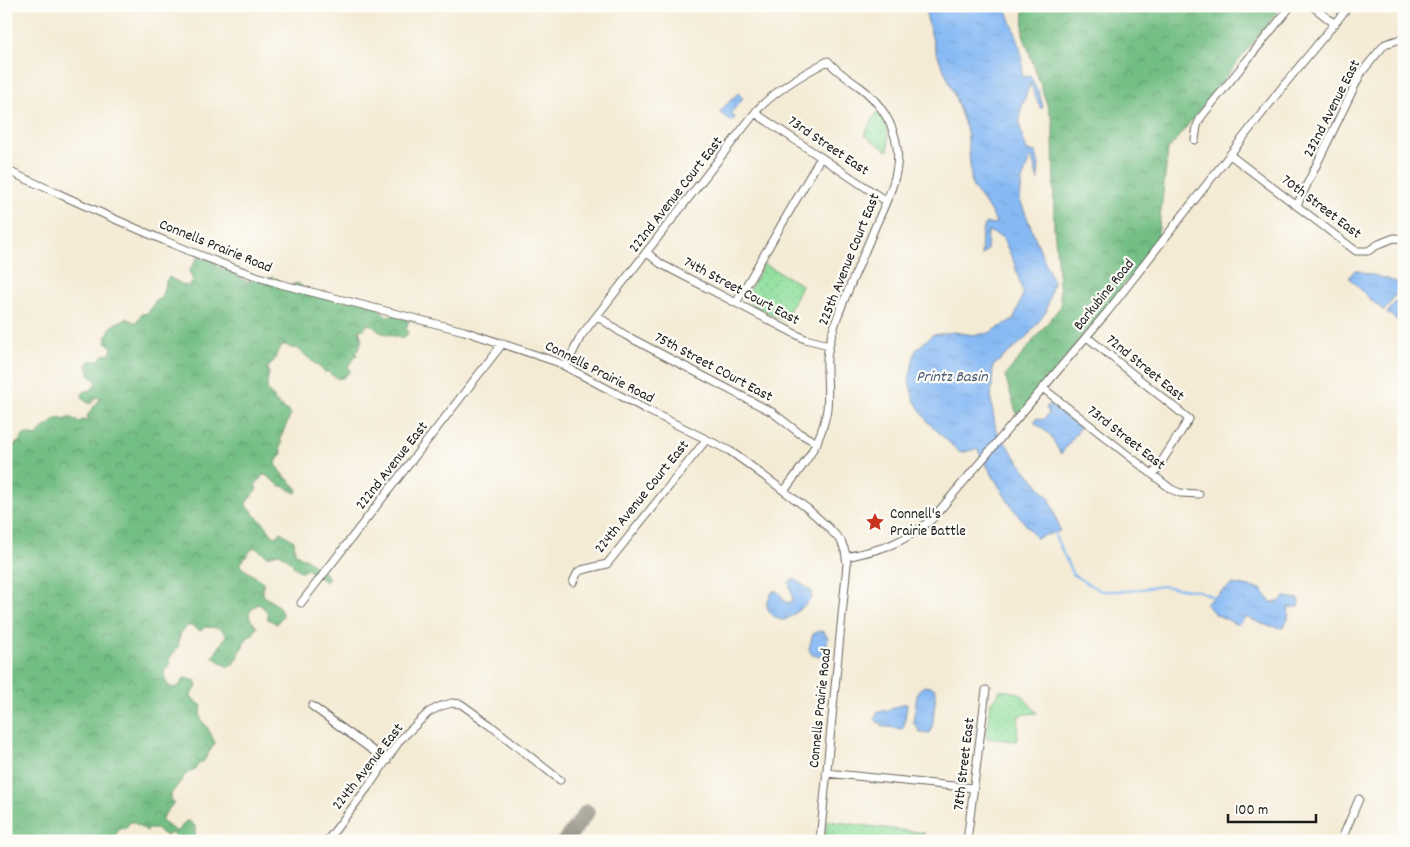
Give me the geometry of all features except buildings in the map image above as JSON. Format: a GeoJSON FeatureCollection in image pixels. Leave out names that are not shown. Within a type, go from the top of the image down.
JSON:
{"type":"FeatureCollection","features":[{"type":"Feature","properties":{"kind":"street"},"geometry":{"type":"LineString","coordinates":[[1196,140],[1197,126],[1201,117],[1291,6]]}},
{"type":"Feature","properties":{"kind":"street"},"geometry":{"type":"LineString","coordinates":[[1312,6],[1335,24]]}},
{"type":"Feature","properties":{"kind":"street","name":"Barkubine Road"},"geometry":{"type":"LineString","coordinates":[[846,557],[876,551],[898,543],[917,532],[933,518],[1044,389],[1126,289],[1284,84],[1349,6]]}},
{"type":"Feature","properties":{"kind":"street","name":"232nd Avenue East"},"geometry":{"type":"LineString","coordinates":[[1297,205],[1361,74],[1385,44],[1404,38]]}},
{"type":"Feature","properties":{"kind":"street","name":"222nd Avenue Court East"},"geometry":{"type":"LineString","coordinates":[[566,366],[581,336],[755,113],[783,87],[799,76],[828,61],[838,71],[862,88],[876,102],[888,120],[897,147]]}},
{"type":"Feature","properties":{"kind":"street","name":"73rd Street East"},"geometry":{"type":"LineString","coordinates":[[755,113],[886,201]]}},
{"type":"Feature","properties":{"kind":"street","name":"225th Avenue Court East"},"geometry":{"type":"LineString","coordinates":[[784,491],[817,443],[826,414],[828,400],[827,358],[829,345],[842,307],[896,172],[897,147]]}},
{"type":"Feature","properties":{"kind":"street","name":"70th Street East"},"geometry":{"type":"LineString","coordinates":[[1230,155],[1356,251],[1368,251],[1394,238],[1404,239]]}},
{"type":"Feature","properties":{"kind":"street"},"geometry":{"type":"LineString","coordinates":[[736,302],[821,157]]}},
{"type":"Feature","properties":{"kind":"street","name":"Connells Prairie Road"},"geometry":{"type":"LineString","coordinates":[[6,170],[252,276],[464,331],[566,366],[730,451],[828,527],[840,541],[846,557],[846,580],[820,841]]}},
{"type":"Feature","properties":{"kind":"street","name":"74th Street Court East"},"geometry":{"type":"LineString","coordinates":[[646,252],[661,264],[805,339],[829,345]]}},
{"type":"Feature","properties":{"kind":"street","name":"75th Street COurt East"},"geometry":{"type":"LineString","coordinates":[[597,316],[625,335],[772,412],[817,443]]}},
{"type":"Feature","properties":{"kind":"street","name":"72nd Street East"},"geometry":{"type":"LineString","coordinates":[[1087,337],[1189,419],[1153,476]]}},
{"type":"Feature","properties":{"kind":"street","name":"222nd Avenue East"},"geometry":{"type":"LineString","coordinates":[[301,603],[503,343]]}},
{"type":"Feature","properties":{"kind":"street","name":"73rd Street East"},"geometry":{"type":"LineString","coordinates":[[1044,389],[1171,489],[1180,493],[1199,494]]}},
{"type":"Feature","properties":{"kind":"street","name":"224th Avenue Court East"},"geometry":{"type":"LineString","coordinates":[[573,582],[582,570],[607,564],[706,440]]}},
{"type":"Feature","properties":{"kind":"street","name":"78th Street East"},"geometry":{"type":"LineString","coordinates":[[967,841],[986,690]]}},
{"type":"Feature","properties":{"kind":"street","name":"224th Avenue East"},"geometry":{"type":"LineString","coordinates":[[327,841],[387,761],[400,740],[429,712],[452,703],[461,704],[560,780]]}},
{"type":"Feature","properties":{"kind":"street"},"geometry":{"type":"LineString","coordinates":[[312,706],[387,761]]}},
{"type":"Feature","properties":{"kind":"street"},"geometry":{"type":"LineString","coordinates":[[826,773],[973,788]]}},
{"type":"Feature","properties":{"kind":"street"},"geometry":{"type":"LineString","coordinates":[[1341,841],[1360,799]]}},
{"type":"Feature","properties":{"kind":"green space"},"geometry":{"type":"Polygon","coordinates":[[[1024,6],[1282,6],[1168,150],[1157,244],[1018,418],[1005,376],[1061,306],[1054,226],[1053,122],[1023,34],[1024,6]]]}},
{"type":"Feature","properties":{"kind":"green space"},"geometry":{"type":"Polygon","coordinates":[[[877,112],[887,130],[889,140],[888,151],[864,135],[877,112]]]}},
{"type":"Feature","properties":{"kind":"green space"},"geometry":{"type":"Polygon","coordinates":[[[198,257],[213,261],[223,270],[230,269],[246,282],[249,282],[252,278],[262,281],[273,277],[286,287],[298,283],[310,297],[325,291],[348,302],[353,295],[364,296],[387,316],[396,315],[409,320],[406,328],[408,333],[403,339],[380,332],[370,324],[364,329],[359,330],[362,341],[360,347],[356,352],[357,355],[348,366],[350,371],[342,378],[339,379],[325,372],[297,348],[291,348],[286,345],[283,345],[267,369],[269,373],[267,386],[269,392],[274,397],[274,400],[291,414],[280,439],[282,453],[276,462],[277,466],[282,474],[298,490],[296,493],[280,486],[266,475],[263,475],[255,485],[257,489],[246,503],[246,506],[253,511],[253,514],[275,536],[278,536],[281,532],[294,541],[295,552],[324,572],[329,578],[326,582],[307,569],[302,572],[280,553],[269,557],[253,548],[240,564],[241,567],[263,582],[263,595],[278,606],[283,615],[277,624],[268,619],[267,611],[259,604],[256,605],[249,613],[250,619],[257,627],[243,644],[238,654],[239,657],[228,667],[213,657],[226,636],[219,628],[204,627],[201,631],[192,626],[187,626],[180,634],[179,646],[169,659],[171,663],[164,672],[166,683],[172,688],[178,687],[185,678],[196,681],[197,687],[191,697],[202,706],[200,716],[215,743],[203,762],[200,762],[195,769],[186,774],[171,794],[171,800],[174,802],[162,818],[162,821],[175,831],[178,831],[186,821],[189,821],[195,826],[197,841],[179,841],[171,833],[166,836],[156,829],[149,829],[147,831],[130,822],[125,829],[120,828],[112,841],[6,841],[6,452],[18,443],[25,434],[37,436],[44,427],[51,424],[57,417],[65,420],[70,417],[79,422],[89,420],[87,416],[100,399],[96,397],[92,403],[88,403],[83,399],[82,395],[85,391],[91,390],[96,384],[96,381],[90,376],[87,366],[90,361],[99,360],[103,355],[109,354],[112,350],[112,347],[106,342],[111,328],[127,318],[137,322],[142,314],[148,313],[156,300],[159,300],[161,297],[169,277],[188,286],[193,280],[189,271],[198,257]]]}},
{"type":"Feature","properties":{"kind":"green space"},"geometry":{"type":"Polygon","coordinates":[[[764,264],[802,285],[784,321],[748,302],[746,296],[764,264]]]}},
{"type":"Feature","properties":{"kind":"green space"},"geometry":{"type":"Polygon","coordinates":[[[999,690],[1020,693],[1037,713],[1019,715],[1017,741],[986,738],[990,703],[998,695],[999,690]]]}},
{"type":"Feature","properties":{"kind":"green space"},"geometry":{"type":"Polygon","coordinates":[[[827,821],[925,833],[918,841],[825,841],[827,821]]]}},
{"type":"Feature","properties":{"kind":"water","name":"Printz Basin"},"geometry":{"type":"Polygon","coordinates":[[[924,6],[1005,6],[1020,50],[1022,77],[1030,76],[1039,93],[1043,107],[1041,109],[1030,84],[1021,111],[1020,124],[1027,151],[1036,152],[1039,165],[1038,181],[1032,158],[1030,158],[1022,181],[1020,200],[1053,282],[1046,312],[1026,338],[993,366],[991,401],[996,430],[1023,467],[1050,499],[1060,531],[1036,538],[1009,503],[977,449],[960,453],[928,422],[914,400],[909,381],[915,351],[932,335],[953,332],[975,335],[989,333],[1014,319],[1023,294],[1014,262],[1002,237],[988,231],[987,250],[981,256],[982,232],[986,223],[992,225],[996,222],[972,186],[967,131],[935,49],[924,6]]]}},
{"type":"Feature","properties":{"kind":"water"},"geometry":{"type":"Polygon","coordinates":[[[738,93],[743,98],[731,113],[735,117],[732,122],[719,112],[738,93]]]}},
{"type":"Feature","properties":{"kind":"water"},"geometry":{"type":"Polygon","coordinates":[[[1355,270],[1403,285],[1384,311],[1350,279],[1349,277],[1355,270]]]}},
{"type":"Feature","properties":{"kind":"water"},"geometry":{"type":"Polygon","coordinates":[[[1404,291],[1404,325],[1387,313],[1404,291]]]}},
{"type":"Feature","properties":{"kind":"water"},"geometry":{"type":"Polygon","coordinates":[[[1048,405],[1080,428],[1061,454],[1050,435],[1034,422],[1037,418],[1043,420],[1049,413],[1046,408],[1048,405]]]}},
{"type":"Feature","properties":{"kind":"water"},"geometry":{"type":"Polygon","coordinates":[[[796,580],[811,591],[812,598],[791,616],[781,620],[771,613],[767,602],[773,591],[778,592],[787,603],[792,601],[789,582],[796,580]]]}},
{"type":"Feature","properties":{"kind":"water"},"geometry":{"type":"Polygon","coordinates":[[[1233,584],[1261,589],[1271,602],[1279,602],[1284,597],[1299,599],[1299,607],[1289,607],[1288,619],[1283,628],[1265,625],[1246,617],[1238,625],[1215,614],[1205,603],[1233,584]]]}},
{"type":"Feature","properties":{"kind":"water"},"geometry":{"type":"Polygon","coordinates":[[[819,631],[824,632],[828,638],[825,653],[819,657],[811,654],[809,648],[813,634],[819,631]]]}},
{"type":"Feature","properties":{"kind":"water"},"geometry":{"type":"Polygon","coordinates":[[[924,686],[934,688],[936,693],[932,730],[930,733],[920,733],[913,723],[918,691],[924,686]]]}},
{"type":"Feature","properties":{"kind":"water"},"geometry":{"type":"Polygon","coordinates":[[[907,704],[904,727],[902,729],[881,726],[880,722],[878,723],[875,718],[878,712],[907,704]]]}},
{"type":"Feature","properties":{"kind":"waterway"},"geometry":{"type":"LineString","coordinates":[[1053,531],[1073,575],[1101,591],[1128,591],[1162,586],[1199,591],[1214,597]]}},
{"type":"Feature","properties":{"kind":"taxiway"},"geometry":{"type":"LineString","coordinates":[[565,841],[587,812]]}},
{"type":"Feature","properties":{"kind":"place","name":"Connell's Prairie Battle"},"geometry":{"type":"Point","coordinates":[875,522]}}]}
